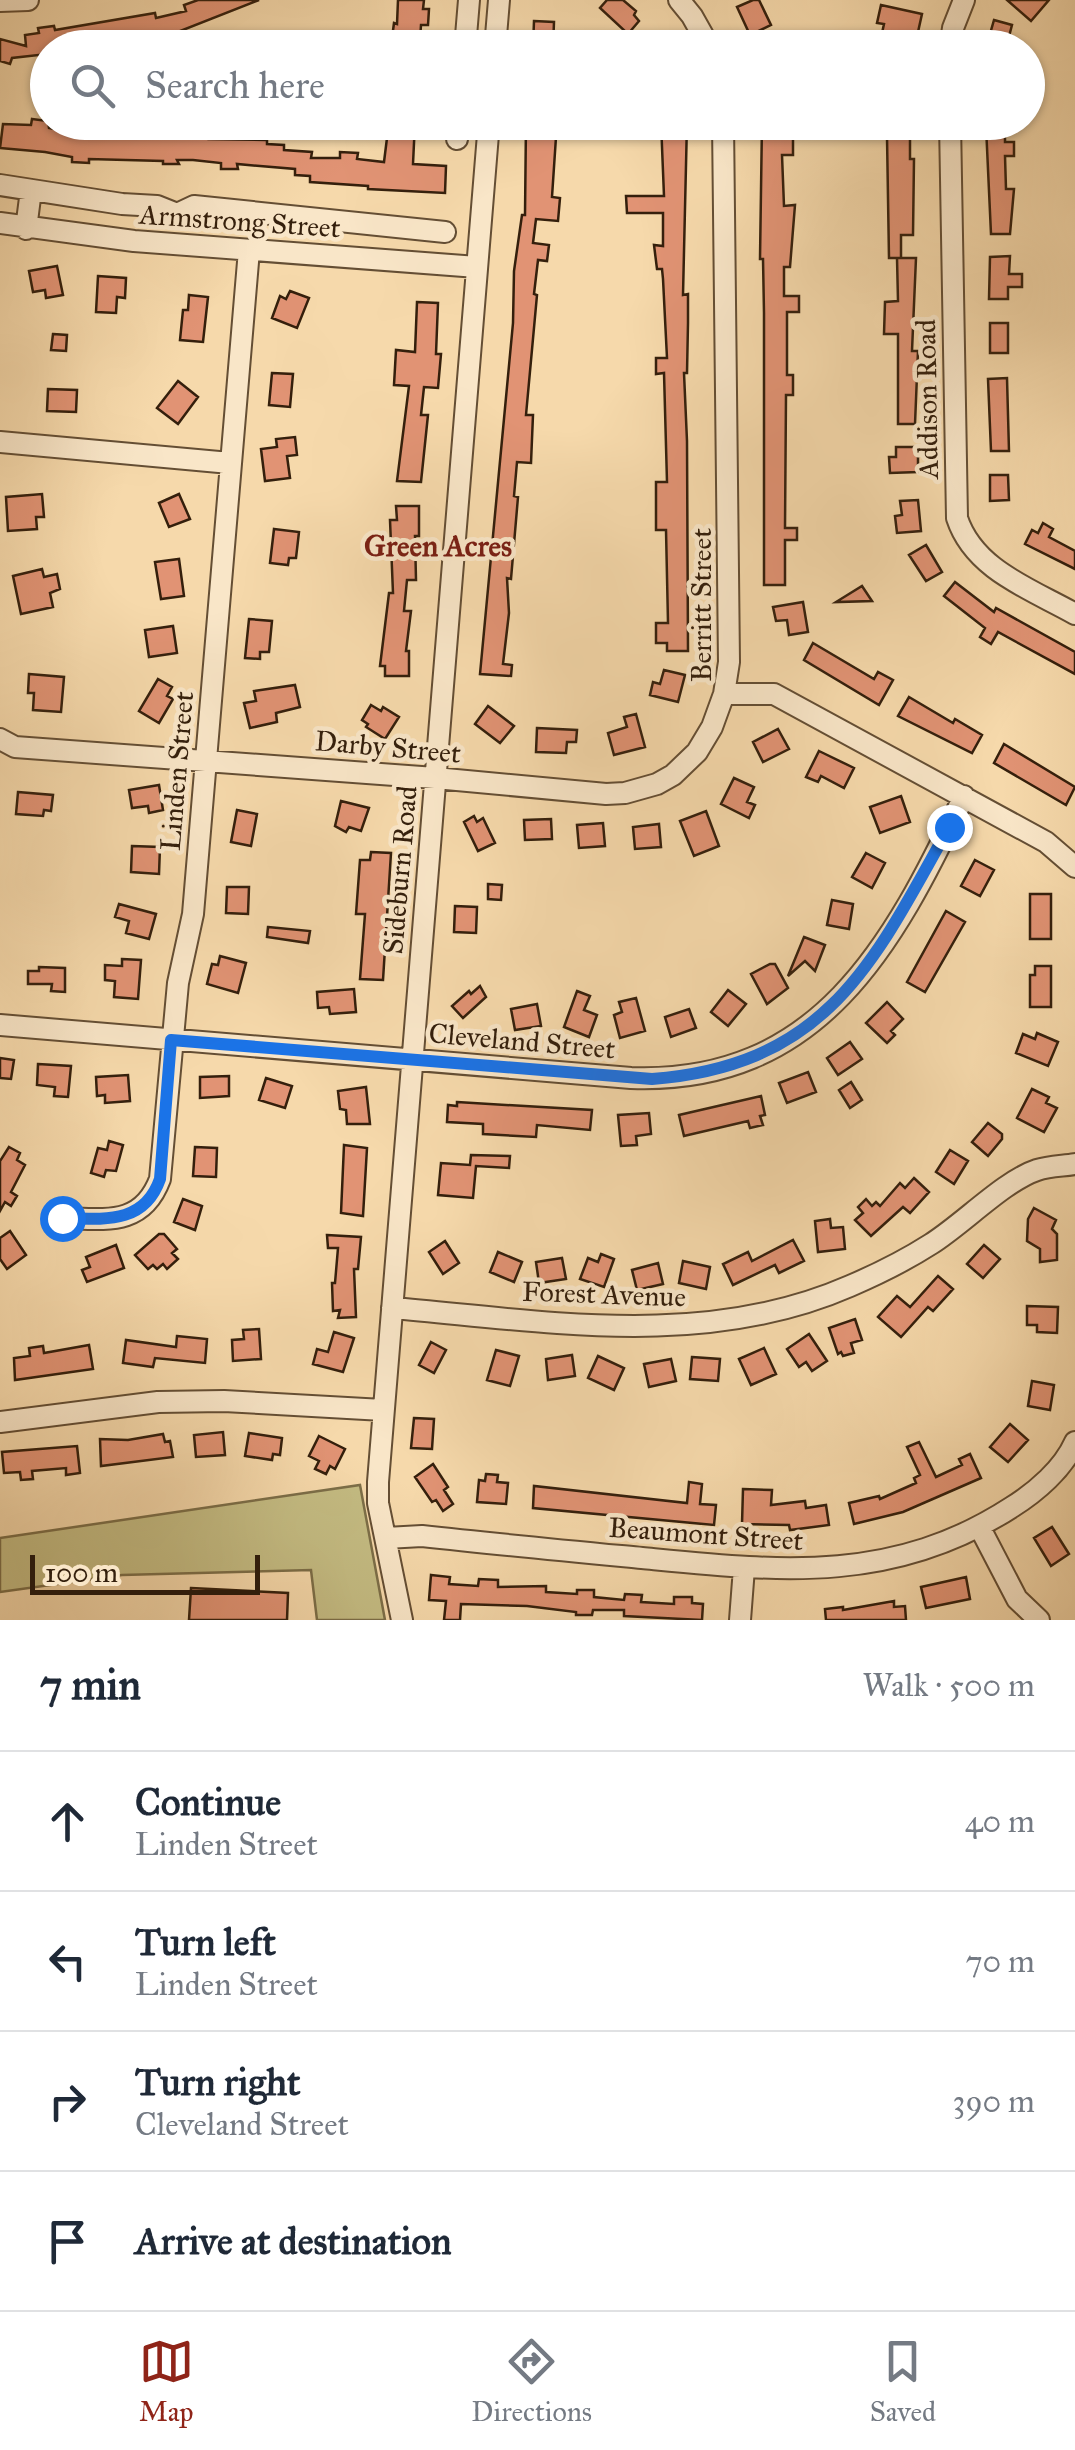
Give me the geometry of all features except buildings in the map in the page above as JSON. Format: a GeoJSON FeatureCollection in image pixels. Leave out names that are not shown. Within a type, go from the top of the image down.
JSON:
{"type":"FeatureCollection","features":[{"type":"Feature","properties":{"kind":"street"},"geometry":{"type":"LineString","coordinates":[[0,2],[28,0]]}},
{"type":"Feature","properties":{"kind":"street"},"geometry":{"type":"LineString","coordinates":[[467,30],[470,0]]}},
{"type":"Feature","properties":{"kind":"street"},"geometry":{"type":"LineString","coordinates":[[498,30],[500,0]]}},
{"type":"Feature","properties":{"kind":"street"},"geometry":{"type":"LineString","coordinates":[[679,0],[700,30]]}},
{"type":"Feature","properties":{"kind":"street"},"geometry":{"type":"LineString","coordinates":[[953,30],[964,0]]}},
{"type":"Feature","properties":{"kind":"street","name":"Sideburn Road"},"geometry":{"type":"LineString","coordinates":[[402,1620],[378,1503],[382,1410],[488,140]]}},
{"type":"Feature","properties":{"kind":"street","name":"Berritt Street"},"geometry":{"type":"LineString","coordinates":[[723,140],[729,629],[724,694],[774,694],[1046,842],[1075,867]]}},
{"type":"Feature","properties":{"kind":"street","name":"Addison Road"},"geometry":{"type":"LineString","coordinates":[[950,140],[957,518],[969,545],[991,567],[1075,614]]}},
{"type":"Feature","properties":{"kind":"street"},"geometry":{"type":"LineString","coordinates":[[0,184],[157,206],[177,214],[194,206],[445,232]]}},
{"type":"Feature","properties":{"kind":"street"},"geometry":{"type":"LineString","coordinates":[[26,229],[31,190]]}},
{"type":"Feature","properties":{"kind":"street","name":"Armstrong Street"},"geometry":{"type":"LineString","coordinates":[[0,223],[26,229],[248,250],[478,267]]}},
{"type":"Feature","properties":{"kind":"street"},"geometry":{"type":"LineString","coordinates":[[356,224],[356,256]]}},
{"type":"Feature","properties":{"kind":"street","name":"Linden Street"},"geometry":{"type":"LineString","coordinates":[[62,1218],[124,1217],[147,1203],[160,1179],[178,983],[193,914],[248,250]]}},
{"type":"Feature","properties":{"kind":"street"},"geometry":{"type":"LineString","coordinates":[[0,442],[230,463]]}},
{"type":"Feature","properties":{"kind":"street","name":"Darby Street"},"geometry":{"type":"LineString","coordinates":[[0,739],[15,746],[606,794],[646,788],[672,775],[697,752],[712,727],[724,694]]}},
{"type":"Feature","properties":{"kind":"street","name":"Cleveland Street"},"geometry":{"type":"LineString","coordinates":[[0,1025],[652,1079],[711,1071],[763,1054],[817,1020],[861,976],[895,924],[964,796]]}},
{"type":"Feature","properties":{"kind":"street","name":"Forest Avenue"},"geometry":{"type":"LineString","coordinates":[[392,1308],[623,1327],[679,1326],[747,1318],[818,1299],[888,1269],[933,1242],[1024,1176],[1043,1168],[1075,1164]]}},
{"type":"Feature","properties":{"kind":"street"},"geometry":{"type":"LineString","coordinates":[[0,1422],[158,1402],[224,1401],[382,1410]]}},
{"type":"Feature","properties":{"kind":"street","name":"Beaumont Street"},"geometry":{"type":"LineString","coordinates":[[386,1538],[422,1536],[744,1568],[816,1570],[868,1564],[980,1528],[1019,1503],[1056,1470],[1075,1442]]}},
{"type":"Feature","properties":{"kind":"street"},"geometry":{"type":"LineString","coordinates":[[980,1528],[1017,1599],[1039,1620]]}},
{"type":"Feature","properties":{"kind":"street"},"geometry":{"type":"LineString","coordinates":[[740,1620],[744,1568]]}},
{"type":"Feature","properties":{"kind":"shaded area"},"geometry":{"type":"Polygon","coordinates":[[[360,1485],[385,1620],[317,1620],[311,1570],[122,1575],[0,1592],[0,1538],[360,1485]]]}},
{"type":"Feature","properties":{"kind":"district","name":"Green Acres"},"geometry":{"type":"Point","coordinates":[438,546]}},
{"type":"Feature","properties":{"kind":"route"},"geometry":{"type":"LineString","coordinates":[[62,1218],[124,1217],[136,1212],[155,1192],[160,1179],[171,1040],[652,1079],[711,1071],[763,1054],[817,1020],[861,976],[949,827]]}}]}
